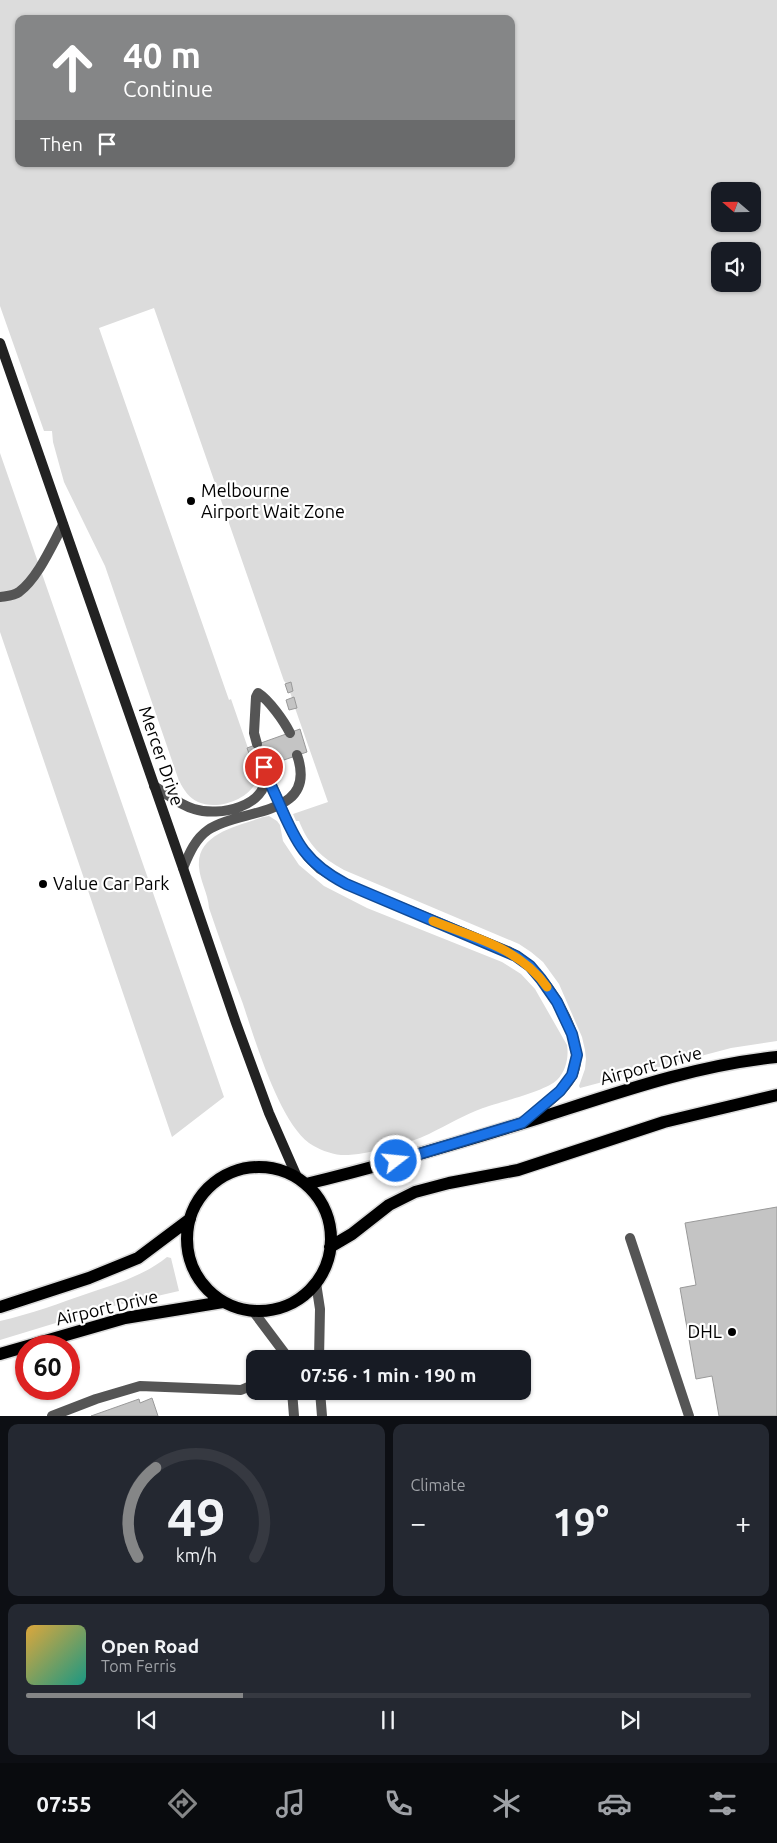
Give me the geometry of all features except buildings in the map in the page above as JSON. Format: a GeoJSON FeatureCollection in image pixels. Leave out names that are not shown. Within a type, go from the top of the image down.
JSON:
{"type":"FeatureCollection","features":[{"type":"Feature","properties":{"kind":"main road","name":"Airport Drive"},"geometry":{"type":"LineString","coordinates":[[302,1181],[378,1166],[671,1076],[777,1057]]}},
{"type":"Feature","properties":{"kind":"main road"},"geometry":{"type":"LineString","coordinates":[[330,1247],[352,1234],[389,1205],[414,1192],[449,1183],[518,1170],[664,1122],[777,1095]]}},
{"type":"Feature","properties":{"kind":"main road"},"geometry":{"type":"LineString","coordinates":[[247,1168],[267,1168],[285,1172],[302,1181],[315,1193],[328,1218],[330,1247],[323,1272],[316,1283],[299,1299],[277,1309],[253,1311],[238,1308],[223,1302],[210,1292],[192,1266],[188,1251],[187,1235],[190,1219],[198,1201],[211,1186],[228,1174],[247,1168]]}},
{"type":"Feature","properties":{"kind":"main road","name":"Airport Drive"},"geometry":{"type":"LineString","coordinates":[[0,1307],[89,1278],[138,1258],[190,1219]]}},
{"type":"Feature","properties":{"kind":"main road","name":"Airport Drive"},"geometry":{"type":"LineString","coordinates":[[0,1354],[125,1318],[223,1302]]}},
{"type":"Feature","properties":{"kind":"street","name":"Mercer Drive"},"geometry":{"type":"LineString","coordinates":[[0,343],[236,1023],[269,1113],[302,1181]]}},
{"type":"Feature","properties":{"kind":"street"},"geometry":{"type":"LineString","coordinates":[[0,597],[11,596],[19,592],[31,579],[63,525]]}},
{"type":"Feature","properties":{"kind":"street"},"geometry":{"type":"LineString","coordinates":[[257,744],[254,726],[256,697],[258,693],[281,717],[290,733]]}},
{"type":"Feature","properties":{"kind":"street"},"geometry":{"type":"LineString","coordinates":[[183,868],[194,846],[207,830],[280,805],[292,796],[300,782],[300,767],[297,755]]}},
{"type":"Feature","properties":{"kind":"street"},"geometry":{"type":"LineString","coordinates":[[154,786],[192,809],[210,813],[220,812],[251,802],[257,797],[264,785],[265,769],[302,849],[327,874],[346,884],[508,951],[530,966],[557,1002],[572,1034],[576,1047],[575,1067],[572,1075],[560,1091],[522,1123]]}},
{"type":"Feature","properties":{"kind":"street"},"geometry":{"type":"LineString","coordinates":[[630,1238],[690,1416]]}},
{"type":"Feature","properties":{"kind":"street"},"geometry":{"type":"LineString","coordinates":[[316,1283],[320,1309],[319,1350]]}},
{"type":"Feature","properties":{"kind":"street"},"geometry":{"type":"LineString","coordinates":[[253,1311],[282,1350]]}},
{"type":"Feature","properties":{"kind":"street"},"geometry":{"type":"LineString","coordinates":[[52,1416],[96,1399],[140,1386],[241,1390],[246,1388]]}},
{"type":"Feature","properties":{"kind":"street"},"geometry":{"type":"LineString","coordinates":[[293,1400],[294,1416]]}},
{"type":"Feature","properties":{"kind":"street"},"geometry":{"type":"LineString","coordinates":[[321,1400],[322,1416]]}},
{"type":"Feature","properties":{"kind":"shaded area"},"geometry":{"type":"Polygon","coordinates":[[[0,0],[777,0],[777,1041],[731,1048],[580,1088],[586,1059],[582,1037],[559,984],[543,962],[519,944],[344,870],[317,850],[293,814],[328,802],[295,708],[297,707],[294,698],[292,698],[290,692],[293,691],[291,683],[284,681],[154,308],[99,328],[229,700],[231,699],[258,777],[255,785],[242,797],[224,804],[206,804],[198,802],[189,796],[179,781],[105,566],[64,482],[53,442],[52,431],[44,431],[0,306],[0,0]]]}},
{"type":"Feature","properties":{"kind":"shaded area"},"geometry":{"type":"Polygon","coordinates":[[[0,453],[224,1097],[172,1137],[0,632],[0,453]]]}},
{"type":"Feature","properties":{"kind":"shaded area"},"geometry":{"type":"Polygon","coordinates":[[[269,816],[280,825],[283,841],[299,865],[324,886],[367,908],[502,962],[521,974],[535,989],[567,1045],[566,1064],[557,1080],[533,1092],[483,1108],[420,1138],[386,1149],[362,1154],[341,1155],[324,1151],[309,1143],[298,1132],[288,1117],[269,1079],[209,908],[199,867],[200,855],[204,846],[212,839],[231,828],[269,816]]]}},
{"type":"Feature","properties":{"kind":"shaded area"},"geometry":{"type":"Polygon","coordinates":[[[167,1257],[171,1258],[179,1291],[105,1308],[0,1340],[0,1321],[45,1308],[120,1282],[140,1274],[167,1257]]]}},
{"type":"Feature","properties":{"kind":"slow traffic"},"geometry":{"type":"LineString","coordinates":[[433,921],[508,951],[530,966],[547,987]]}},
{"type":"Feature","properties":{"kind":"place","name":"Melbourne Airport Wait Zone"},"geometry":{"type":"Point","coordinates":[191,501]}},
{"type":"Feature","properties":{"kind":"place","name":"Value Car Park"},"geometry":{"type":"Point","coordinates":[43,884]}},
{"type":"Feature","properties":{"kind":"place","name":"DHL"},"geometry":{"type":"Point","coordinates":[732,1332]}},
{"type":"Feature","properties":{"kind":"route"},"geometry":{"type":"LineString","coordinates":[[264,767],[293,834],[302,849],[314,863],[327,874],[346,884],[516,956],[530,966],[549,989],[572,1034],[577,1055],[572,1075],[560,1091],[522,1123],[396,1161]]}}]}
